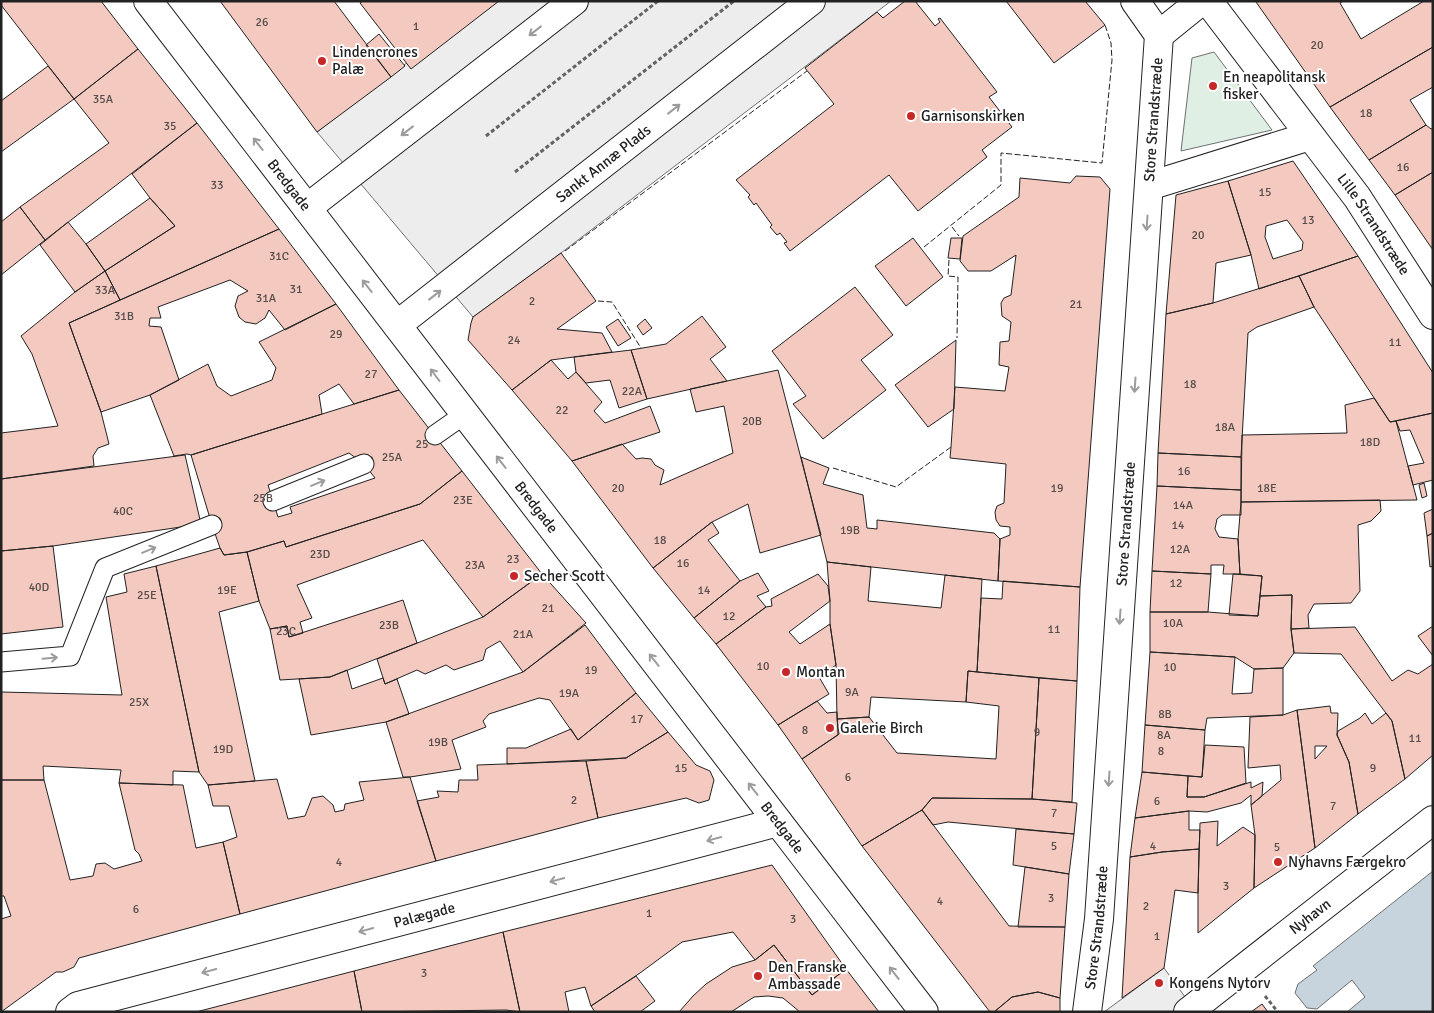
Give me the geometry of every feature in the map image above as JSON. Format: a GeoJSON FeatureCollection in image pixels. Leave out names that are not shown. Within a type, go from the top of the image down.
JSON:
{"type":"FeatureCollection","features":[{"type":"Feature","properties":{"kind":"street","name":"Bredgade"},"geometry":{"type":"LineString","coordinates":[[148,1],[924,1012]]}},
{"type":"Feature","properties":{"kind":"street"},"geometry":{"type":"LineString","coordinates":[[307,208],[574,1]]}},
{"type":"Feature","properties":{"kind":"street","name":"Sankt Annæ Plads"},"geometry":{"type":"LineString","coordinates":[[397,325],[811,1]]}},
{"type":"Feature","properties":{"kind":"street","name":"Store Strandstræde"},"geometry":{"type":"LineString","coordinates":[[1088,1012],[1099,919],[1159,34],[1135,1]]}},
{"type":"Feature","properties":{"kind":"street","name":"Store Strandstræde"},"geometry":{"type":"LineString","coordinates":[[1159,34],[1201,1]]}},
{"type":"Feature","properties":{"kind":"street","name":"Lille Strandstræde"},"geometry":{"type":"LineString","coordinates":[[1208,1],[1356,197],[1433,315]]}},
{"type":"Feature","properties":{"kind":"street"},"geometry":{"type":"LineString","coordinates":[[1149,186],[1310,136]]}},
{"type":"Feature","properties":{"kind":"street","name":"Nyhavn"},"geometry":{"type":"LineString","coordinates":[[1188,1012],[1433,820]]}},
{"type":"Feature","properties":{"kind":"street","name":"Palægade"},"geometry":{"type":"LineString","coordinates":[[70,1012],[78,1006],[778,822]]}},
{"type":"Feature","properties":{"kind":"lane"},"geometry":{"type":"LineString","coordinates":[[435,436],[464,414]]}},
{"type":"Feature","properties":{"kind":"lane"},"geometry":{"type":"LineString","coordinates":[[273,501],[364,464]]}},
{"type":"Feature","properties":{"kind":"lane"},"geometry":{"type":"LineString","coordinates":[[1,662],[70,656],[104,568],[212,525]]}},
{"type":"Feature","properties":{"kind":"path"},"geometry":{"type":"LineString","coordinates":[[486,136],[658,1]]}},
{"type":"Feature","properties":{"kind":"path"},"geometry":{"type":"LineString","coordinates":[[515,172],[734,1]]}},
{"type":"Feature","properties":{"kind":"green space"},"geometry":{"type":"Polygon","coordinates":[[[1214,52],[1272,130],[1181,151],[1192,58],[1214,52]]]}},
{"type":"Feature","properties":{"kind":"shaded area"},"geometry":{"type":"Polygon","coordinates":[[[487,1],[891,1],[561,253],[473,317],[317,132],[487,1]]]}},
{"type":"Feature","properties":{"kind":"shaded area"},"geometry":{"type":"Polygon","coordinates":[[[1433,871],[1433,1012],[1347,1012],[1365,997],[1352,980],[1317,1009],[1307,1008],[1295,993],[1298,984],[1317,970],[1313,966],[1433,871]]]}},
{"type":"Feature","properties":{"kind":"shaded area","name":"Kongens Nytorv"},"geometry":{"type":"Polygon","coordinates":[[[1164,968],[1196,1012],[1104,1012],[1164,968]]]}},
{"type":"Feature","properties":{"kind":"building"},"geometry":{"type":"Polygon","coordinates":[[[1,1],[101,1],[138,49],[74,99],[1,5],[1,1]]]}},
{"type":"Feature","properties":{"kind":"building","name":"Lindencrones Palæ"},"geometry":{"type":"Polygon","coordinates":[[[220,1],[334,1],[391,77],[317,132],[220,1]]]}},
{"type":"Feature","properties":{"kind":"building"},"geometry":{"type":"Polygon","coordinates":[[[363,1],[499,1],[411,69],[360,3],[363,1]]]}},
{"type":"Feature","properties":{"kind":"building","name":"Garnisonskirken"},"geometry":{"type":"Polygon","coordinates":[[[905,1],[915,1],[935,26],[940,22],[938,19],[940,18],[997,92],[989,97],[1012,127],[982,150],[987,157],[918,211],[889,175],[790,251],[784,243],[787,242],[780,233],[777,235],[770,227],[772,225],[756,203],[754,205],[748,197],[750,195],[736,180],[834,104],[805,68],[877,12],[883,18],[905,1]]]}},
{"type":"Feature","properties":{"kind":"building"},"geometry":{"type":"Polygon","coordinates":[[[1006,1],[1085,1],[1105,25],[1054,63],[1006,1]]]}},
{"type":"Feature","properties":{"kind":"building"},"geometry":{"type":"Polygon","coordinates":[[[1343,1],[1340,3],[1361,39],[1424,1],[1433,1],[1433,47],[1330,107],[1256,2],[1343,1]]]}},
{"type":"Feature","properties":{"kind":"building"},"geometry":{"type":"Polygon","coordinates":[[[379,34],[405,66],[391,77],[366,45],[379,34]]]}},
{"type":"Feature","properties":{"kind":"building"},"geometry":{"type":"Polygon","coordinates":[[[1433,47],[1433,87],[1410,100],[1426,125],[1369,160],[1330,107],[1433,47]]]}},
{"type":"Feature","properties":{"kind":"building"},"geometry":{"type":"Polygon","coordinates":[[[138,49],[197,123],[45,240],[20,207],[109,143],[74,99],[138,49]]]}},
{"type":"Feature","properties":{"kind":"building"},"geometry":{"type":"Polygon","coordinates":[[[48,66],[74,99],[1,152],[1,101],[48,66]]]}},
{"type":"Feature","properties":{"kind":"building"},"geometry":{"type":"Polygon","coordinates":[[[197,123],[279,229],[120,300],[105,271],[175,226],[132,174],[197,123]]]}},
{"type":"Feature","properties":{"kind":"building"},"geometry":{"type":"Polygon","coordinates":[[[1426,125],[1431,129],[1433,128],[1433,172],[1395,195],[1369,160],[1426,125]]]}},
{"type":"Feature","properties":{"kind":"building"},"geometry":{"type":"Polygon","coordinates":[[[1293,161],[1358,256],[1259,289],[1251,255],[1228,181],[1293,161]],[[1287,220],[1266,226],[1265,237],[1273,259],[1302,250],[1303,242],[1287,220]]]}},
{"type":"Feature","properties":{"kind":"building"},"geometry":{"type":"Polygon","coordinates":[[[1433,172],[1433,250],[1395,195],[1433,172]]]}},
{"type":"Feature","properties":{"kind":"building"},"geometry":{"type":"Polygon","coordinates":[[[1076,176],[1100,177],[1110,189],[1080,587],[998,581],[1000,539],[1010,535],[1010,527],[1000,526],[996,520],[995,512],[997,506],[1004,503],[1006,464],[950,458],[955,387],[1005,391],[1009,367],[999,365],[1000,342],[1009,341],[1011,322],[1002,316],[1001,303],[1004,298],[1011,295],[1016,255],[991,271],[968,271],[960,261],[963,236],[1019,197],[1020,178],[1070,183],[1076,176]]]}},
{"type":"Feature","properties":{"kind":"building"},"geometry":{"type":"Polygon","coordinates":[[[1228,181],[1251,255],[1216,263],[1213,303],[1166,314],[1176,195],[1228,181]]]}},
{"type":"Feature","properties":{"kind":"building"},"geometry":{"type":"Polygon","coordinates":[[[150,198],[175,226],[105,271],[86,244],[150,198]]]}},
{"type":"Feature","properties":{"kind":"building"},"geometry":{"type":"Polygon","coordinates":[[[20,207],[45,240],[1,275],[1,222],[20,207]]]}},
{"type":"Feature","properties":{"kind":"building"},"geometry":{"type":"Polygon","coordinates":[[[68,222],[105,271],[75,292],[40,245],[68,222]]]}},
{"type":"Feature","properties":{"kind":"building"},"geometry":{"type":"Polygon","coordinates":[[[279,229],[336,304],[285,330],[269,310],[265,318],[256,324],[245,322],[239,317],[235,306],[238,296],[248,291],[230,280],[158,307],[161,318],[150,318],[149,326],[161,327],[179,380],[150,395],[101,412],[69,323],[279,229]]]}},
{"type":"Feature","properties":{"kind":"building"},"geometry":{"type":"Polygon","coordinates":[[[913,238],[943,277],[906,306],[875,266],[913,238]]]}},
{"type":"Feature","properties":{"kind":"building"},"geometry":{"type":"Polygon","coordinates":[[[951,238],[962,238],[960,259],[948,258],[951,238]]]}},
{"type":"Feature","properties":{"kind":"building"},"geometry":{"type":"Polygon","coordinates":[[[561,253],[596,301],[557,329],[602,333],[612,352],[551,360],[512,390],[468,340],[473,317],[561,253]]]}},
{"type":"Feature","properties":{"kind":"building"},"geometry":{"type":"Polygon","coordinates":[[[1358,256],[1433,373],[1433,413],[1390,422],[1314,307],[1299,276],[1358,256]]]}},
{"type":"Feature","properties":{"kind":"building"},"geometry":{"type":"Polygon","coordinates":[[[105,271],[120,300],[69,323],[101,412],[109,444],[98,448],[93,456],[94,466],[1,479],[1,433],[58,426],[32,354],[21,336],[75,292],[105,271]]]}},
{"type":"Feature","properties":{"kind":"building"},"geometry":{"type":"Polygon","coordinates":[[[1299,276],[1314,307],[1257,327],[1248,333],[1241,457],[1158,453],[1166,314],[1213,303],[1299,276]]]}},
{"type":"Feature","properties":{"kind":"building"},"geometry":{"type":"Polygon","coordinates":[[[855,287],[893,335],[861,360],[886,390],[823,439],[793,404],[806,396],[772,351],[855,287]]]}},
{"type":"Feature","properties":{"kind":"building"},"geometry":{"type":"Polygon","coordinates":[[[336,304],[399,390],[354,404],[339,384],[319,395],[322,414],[191,455],[174,456],[150,395],[208,364],[217,386],[231,396],[272,380],[276,368],[259,342],[336,304]]]}},
{"type":"Feature","properties":{"kind":"building"},"geometry":{"type":"Polygon","coordinates":[[[702,316],[726,347],[710,359],[727,381],[647,399],[631,350],[666,344],[702,316]]]}},
{"type":"Feature","properties":{"kind":"building"},"geometry":{"type":"Polygon","coordinates":[[[618,319],[631,338],[618,346],[606,327],[618,319]]]}},
{"type":"Feature","properties":{"kind":"building"},"geometry":{"type":"Polygon","coordinates":[[[645,319],[652,328],[643,335],[637,326],[645,319]]]}},
{"type":"Feature","properties":{"kind":"building"},"geometry":{"type":"Polygon","coordinates":[[[956,340],[954,409],[928,427],[895,385],[956,340]]]}},
{"type":"Feature","properties":{"kind":"building"},"geometry":{"type":"Polygon","coordinates":[[[631,350],[647,399],[619,408],[610,380],[586,383],[576,372],[574,357],[631,350]]]}},
{"type":"Feature","properties":{"kind":"building"},"geometry":{"type":"Polygon","coordinates":[[[551,360],[568,379],[576,372],[602,402],[594,411],[605,423],[650,406],[660,432],[572,461],[512,390],[551,360]]]}},
{"type":"Feature","properties":{"kind":"building"},"geometry":{"type":"Polygon","coordinates":[[[778,370],[821,535],[760,553],[748,504],[712,522],[653,568],[572,461],[622,444],[636,459],[651,459],[655,465],[664,470],[660,485],[733,453],[724,406],[696,412],[690,389],[778,370]]]}},
{"type":"Feature","properties":{"kind":"building"},"geometry":{"type":"Polygon","coordinates":[[[399,390],[462,471],[420,504],[286,547],[284,541],[247,552],[224,555],[212,525],[191,455],[399,390]],[[349,453],[268,485],[278,517],[292,513],[290,507],[375,478],[364,464],[349,453]]]}},
{"type":"Feature","properties":{"kind":"building"},"geometry":{"type":"Polygon","coordinates":[[[1374,398],[1390,422],[1396,421],[1417,500],[1241,502],[1242,435],[1347,433],[1345,405],[1374,398]]]}},
{"type":"Feature","properties":{"kind":"building"},"geometry":{"type":"Polygon","coordinates":[[[1433,413],[1433,480],[1413,485],[1408,466],[1424,463],[1410,430],[1400,431],[1396,421],[1433,413]]]}},
{"type":"Feature","properties":{"kind":"building"},"geometry":{"type":"Polygon","coordinates":[[[1158,453],[1241,457],[1241,490],[1157,486],[1158,453]]]}},
{"type":"Feature","properties":{"kind":"building"},"geometry":{"type":"Polygon","coordinates":[[[185,455],[201,524],[53,546],[1,551],[1,479],[185,455]]]}},
{"type":"Feature","properties":{"kind":"building"},"geometry":{"type":"Polygon","coordinates":[[[801,457],[829,468],[823,484],[863,495],[867,528],[877,529],[877,520],[994,533],[1000,539],[998,581],[827,562],[801,457]]]}},
{"type":"Feature","properties":{"kind":"building"},"geometry":{"type":"Polygon","coordinates":[[[462,471],[542,574],[483,617],[423,540],[297,585],[312,618],[300,622],[303,633],[289,637],[287,626],[270,629],[259,601],[247,552],[284,541],[286,547],[420,504],[462,471]]]}},
{"type":"Feature","properties":{"kind":"building"},"geometry":{"type":"Polygon","coordinates":[[[1424,483],[1427,496],[1422,498],[1419,485],[1424,483]]]}},
{"type":"Feature","properties":{"kind":"building"},"geometry":{"type":"Polygon","coordinates":[[[1157,486],[1241,490],[1241,515],[1222,515],[1217,519],[1215,529],[1219,537],[1238,539],[1240,574],[1223,574],[1224,565],[1211,565],[1211,574],[1152,571],[1157,486]]]}},
{"type":"Feature","properties":{"kind":"building"},"geometry":{"type":"Polygon","coordinates":[[[1380,500],[1381,511],[1371,521],[1358,525],[1360,591],[1351,603],[1314,604],[1308,615],[1309,628],[1291,629],[1292,595],[1260,596],[1262,576],[1240,574],[1238,539],[1241,502],[1380,500]]]}},
{"type":"Feature","properties":{"kind":"building"},"geometry":{"type":"Polygon","coordinates":[[[1433,509],[1433,533],[1427,536],[1424,513],[1433,509]]]}},
{"type":"Feature","properties":{"kind":"building"},"geometry":{"type":"Polygon","coordinates":[[[712,522],[719,533],[708,540],[740,581],[694,618],[653,568],[712,522]]]}},
{"type":"Feature","properties":{"kind":"building"},"geometry":{"type":"Polygon","coordinates":[[[1433,533],[1433,566],[1430,567],[1427,536],[1433,533]]]}},
{"type":"Feature","properties":{"kind":"building"},"geometry":{"type":"Polygon","coordinates":[[[53,546],[63,627],[1,634],[1,551],[53,546]]]}},
{"type":"Feature","properties":{"kind":"building"},"geometry":{"type":"Polygon","coordinates":[[[220,548],[224,555],[247,552],[259,601],[219,612],[255,781],[208,785],[199,772],[156,566],[220,548]]]}},
{"type":"Feature","properties":{"kind":"building"},"geometry":{"type":"Polygon","coordinates":[[[827,562],[871,567],[868,601],[941,608],[945,575],[982,579],[977,672],[968,671],[966,702],[871,697],[869,717],[837,719],[836,665],[830,624],[827,562]]]}},
{"type":"Feature","properties":{"kind":"building"},"geometry":{"type":"Polygon","coordinates":[[[156,566],[199,772],[173,771],[173,785],[119,783],[121,770],[43,766],[44,780],[1,780],[1,692],[122,695],[106,597],[127,592],[124,574],[156,566]]]}},
{"type":"Feature","properties":{"kind":"building"},"geometry":{"type":"Polygon","coordinates":[[[1152,571],[1211,574],[1208,612],[1150,612],[1152,571]]]}},
{"type":"Feature","properties":{"kind":"building"},"geometry":{"type":"Polygon","coordinates":[[[758,573],[769,591],[757,596],[766,607],[716,644],[694,618],[740,581],[758,573]]]}},
{"type":"Feature","properties":{"kind":"building"},"geometry":{"type":"Polygon","coordinates":[[[542,574],[586,623],[523,672],[500,641],[486,649],[483,660],[454,670],[446,665],[425,674],[417,670],[385,684],[377,659],[483,617],[542,574]]]}},
{"type":"Feature","properties":{"kind":"building"},"geometry":{"type":"Polygon","coordinates":[[[818,574],[828,586],[830,601],[789,632],[800,644],[830,624],[836,665],[819,677],[829,694],[778,725],[716,644],[766,607],[772,606],[771,599],[818,574]]]}},
{"type":"Feature","properties":{"kind":"building"},"geometry":{"type":"Polygon","coordinates":[[[1233,574],[1262,576],[1258,616],[1229,615],[1233,574]]]}},
{"type":"Feature","properties":{"kind":"building"},"geometry":{"type":"Polygon","coordinates":[[[1003,581],[1080,587],[1077,681],[977,672],[981,598],[1002,599],[1003,581]]]}},
{"type":"Feature","properties":{"kind":"building"},"geometry":{"type":"Polygon","coordinates":[[[1292,595],[1291,629],[1294,653],[1283,668],[1254,669],[1235,657],[1150,652],[1150,612],[1208,612],[1258,616],[1260,596],[1292,595]]]}},
{"type":"Feature","properties":{"kind":"building"},"geometry":{"type":"Polygon","coordinates":[[[403,600],[417,643],[330,677],[280,680],[270,629],[287,626],[289,637],[403,600]]]}},
{"type":"Feature","properties":{"kind":"building"},"geometry":{"type":"Polygon","coordinates":[[[585,625],[636,693],[578,740],[550,700],[539,698],[489,714],[483,721],[486,727],[452,740],[461,769],[403,777],[386,722],[523,672],[585,625]]]}},
{"type":"Feature","properties":{"kind":"building"},"geometry":{"type":"Polygon","coordinates":[[[1433,626],[1433,656],[1418,636],[1433,626]]]}},
{"type":"Feature","properties":{"kind":"building"},"geometry":{"type":"Polygon","coordinates":[[[1355,627],[1392,681],[1408,670],[1418,674],[1433,664],[1433,755],[1405,779],[1392,721],[1341,654],[1294,653],[1291,629],[1355,627]]]}},
{"type":"Feature","properties":{"kind":"building"},"geometry":{"type":"Polygon","coordinates":[[[1150,652],[1235,657],[1232,694],[1252,693],[1254,669],[1283,668],[1283,715],[1207,718],[1205,730],[1145,725],[1150,652]]]}},
{"type":"Feature","properties":{"kind":"building"},"geometry":{"type":"Polygon","coordinates":[[[347,670],[352,689],[383,678],[385,684],[397,679],[409,714],[386,722],[311,735],[299,679],[330,677],[347,670]]]}},
{"type":"Feature","properties":{"kind":"building"},"geometry":{"type":"Polygon","coordinates":[[[968,671],[1039,678],[1032,799],[932,798],[922,810],[862,846],[802,759],[839,734],[837,719],[869,717],[897,753],[996,759],[999,706],[966,702],[968,671]]]}},
{"type":"Feature","properties":{"kind":"building"},"geometry":{"type":"Polygon","coordinates":[[[1039,678],[1077,681],[1072,802],[1032,799],[1039,678]]]}},
{"type":"Feature","properties":{"kind":"building"},"geometry":{"type":"Polygon","coordinates":[[[636,693],[668,732],[626,758],[507,764],[507,748],[526,748],[571,729],[578,740],[636,693]]]}},
{"type":"Feature","properties":{"kind":"building"},"geometry":{"type":"Polygon","coordinates":[[[817,701],[827,713],[837,712],[838,735],[802,759],[778,725],[817,701]]]}},
{"type":"Feature","properties":{"kind":"building"},"geometry":{"type":"Polygon","coordinates":[[[1330,706],[1331,713],[1338,713],[1337,735],[1349,762],[1358,814],[1315,848],[1297,710],[1330,706]],[[1315,746],[1315,759],[1327,746],[1315,746]]]}},
{"type":"Feature","properties":{"kind":"building"},"geometry":{"type":"Polygon","coordinates":[[[1297,710],[1315,848],[1254,888],[1255,835],[1251,805],[1281,780],[1280,765],[1248,768],[1250,717],[1283,715],[1297,710]]]}},
{"type":"Feature","properties":{"kind":"building"},"geometry":{"type":"Polygon","coordinates":[[[1365,713],[1372,724],[1386,713],[1392,721],[1405,779],[1358,814],[1349,762],[1337,735],[1338,731],[1365,713]]]}},
{"type":"Feature","properties":{"kind":"building"},"geometry":{"type":"Polygon","coordinates":[[[1145,725],[1205,730],[1202,777],[1142,772],[1145,725]]]}},
{"type":"Feature","properties":{"kind":"building"},"geometry":{"type":"Polygon","coordinates":[[[668,732],[696,765],[710,771],[714,780],[709,800],[699,803],[686,798],[598,818],[586,761],[626,758],[668,732]]]}},
{"type":"Feature","properties":{"kind":"building"},"geometry":{"type":"Polygon","coordinates":[[[1205,745],[1244,747],[1246,783],[1204,797],[1187,797],[1188,776],[1202,777],[1205,745]]]}},
{"type":"Feature","properties":{"kind":"building"},"geometry":{"type":"Polygon","coordinates":[[[586,761],[598,818],[436,861],[417,801],[439,797],[437,791],[458,792],[459,780],[478,780],[477,765],[586,761]]]}},
{"type":"Feature","properties":{"kind":"building"},"geometry":{"type":"Polygon","coordinates":[[[1142,772],[1188,776],[1187,797],[1204,797],[1251,782],[1251,788],[1263,782],[1262,796],[1251,805],[1251,795],[1241,803],[1207,812],[1189,811],[1135,818],[1142,772]]]}},
{"type":"Feature","properties":{"kind":"building"},"geometry":{"type":"Polygon","coordinates":[[[410,777],[436,861],[240,914],[223,842],[237,837],[229,806],[213,806],[208,785],[277,779],[288,819],[305,816],[312,798],[323,796],[333,805],[335,812],[344,810],[345,804],[364,800],[359,782],[410,777]]]}},
{"type":"Feature","properties":{"kind":"building"},"geometry":{"type":"Polygon","coordinates":[[[1,780],[44,780],[70,880],[93,876],[96,864],[105,863],[114,869],[142,861],[135,850],[119,783],[183,785],[196,848],[223,842],[240,914],[79,958],[74,967],[63,972],[56,972],[1,1012],[1,919],[11,916],[4,896],[1,896],[1,780]]]}},
{"type":"Feature","properties":{"kind":"building"},"geometry":{"type":"Polygon","coordinates":[[[932,798],[1032,799],[1077,803],[1074,834],[948,822],[933,825],[922,810],[932,798]]]}},
{"type":"Feature","properties":{"kind":"building"},"geometry":{"type":"Polygon","coordinates":[[[922,810],[1009,926],[1065,927],[1060,998],[1038,992],[1012,997],[994,1012],[990,1012],[862,846],[922,810]]]}},
{"type":"Feature","properties":{"kind":"building"},"geometry":{"type":"Polygon","coordinates":[[[1189,811],[1189,830],[1200,830],[1199,849],[1130,857],[1135,818],[1189,811]]]}},
{"type":"Feature","properties":{"kind":"building"},"geometry":{"type":"Polygon","coordinates":[[[1218,821],[1217,846],[1243,827],[1255,835],[1254,888],[1198,933],[1200,823],[1218,821]]]}},
{"type":"Feature","properties":{"kind":"building"},"geometry":{"type":"Polygon","coordinates":[[[1016,829],[1074,834],[1069,874],[1013,865],[1016,829]]]}},
{"type":"Feature","properties":{"kind":"building"},"geometry":{"type":"Polygon","coordinates":[[[1199,849],[1198,893],[1175,890],[1164,968],[1122,998],[1130,857],[1199,849]]]}},
{"type":"Feature","properties":{"kind":"building"},"geometry":{"type":"Polygon","coordinates":[[[772,865],[846,969],[812,995],[774,945],[755,960],[733,932],[682,942],[591,1006],[585,987],[565,992],[569,1012],[520,1012],[503,932],[772,865]]]}},
{"type":"Feature","properties":{"kind":"building"},"geometry":{"type":"Polygon","coordinates":[[[1025,867],[1069,874],[1065,927],[1018,927],[1025,867]]]}},
{"type":"Feature","properties":{"kind":"building"},"geometry":{"type":"Polygon","coordinates":[[[503,932],[520,1012],[506,1010],[362,1012],[354,971],[503,932]]]}},
{"type":"Feature","properties":{"kind":"building","name":"Den Franske Ambassade"},"geometry":{"type":"Polygon","coordinates":[[[774,945],[812,995],[846,969],[879,1012],[800,1012],[783,998],[768,996],[754,997],[731,1012],[679,1012],[706,984],[732,967],[755,960],[774,945]]]}},
{"type":"Feature","properties":{"kind":"building"},"geometry":{"type":"Polygon","coordinates":[[[354,971],[362,1012],[196,1012],[354,971]]]}},
{"type":"Feature","properties":{"kind":"building"},"geometry":{"type":"Polygon","coordinates":[[[636,976],[655,1001],[640,1012],[595,1012],[591,1006],[636,976]]]}},
{"type":"Feature","properties":{"kind":"building"},"geometry":{"type":"Polygon","coordinates":[[[1038,992],[1060,998],[1060,1012],[994,1012],[1012,997],[1038,992]]]}},
{"type":"Feature","properties":{"kind":"building"},"geometry":{"type":"Polygon","coordinates":[[[1262,1004],[1268,1012],[1251,1012],[1262,1004]]]}},
{"type":"Feature","properties":{"kind":"fence"},"geometry":{"type":"LineString","coordinates":[[924,247],[1001,185],[1001,153],[1102,163],[1112,60],[1111,43],[1105,25]]}},
{"type":"Feature","properties":{"kind":"fence"},"geometry":{"type":"LineString","coordinates":[[565,251],[807,71]]}},
{"type":"Feature","properties":{"kind":"fence"},"geometry":{"type":"LineString","coordinates":[[952,227],[959,236]]}},
{"type":"Feature","properties":{"kind":"fence"},"geometry":{"type":"LineString","coordinates":[[949,260],[948,276],[958,277],[957,338]]}},
{"type":"Feature","properties":{"kind":"fence"},"geometry":{"type":"LineString","coordinates":[[598,301],[612,302],[641,348]]}},
{"type":"Feature","properties":{"kind":"fence"},"geometry":{"type":"LineString","coordinates":[[833,468],[896,487],[951,447]]}},
{"type":"Feature","properties":{"kind":"place","name":"Lindencrones Palæ"},"geometry":{"type":"Point","coordinates":[322,61]}},
{"type":"Feature","properties":{"kind":"place","name":"En neapolitansk fisker"},"geometry":{"type":"Point","coordinates":[1213,86]}},
{"type":"Feature","properties":{"kind":"place","name":"Garnisonskirken"},"geometry":{"type":"Point","coordinates":[911,116]}},
{"type":"Feature","properties":{"kind":"place","name":"Secher Scott"},"geometry":{"type":"Point","coordinates":[514,576]}},
{"type":"Feature","properties":{"kind":"place","name":"Montan"},"geometry":{"type":"Point","coordinates":[786,672]}},
{"type":"Feature","properties":{"kind":"place","name":"Galerie Birch"},"geometry":{"type":"Point","coordinates":[830,728]}},
{"type":"Feature","properties":{"kind":"place","name":"Nyhavns Færgekro"},"geometry":{"type":"Point","coordinates":[1278,862]}},
{"type":"Feature","properties":{"kind":"place","name":"Den Franske Ambassade"},"geometry":{"type":"Point","coordinates":[758,976]}},
{"type":"Feature","properties":{"kind":"place","name":"Kongens Nytorv"},"geometry":{"type":"Point","coordinates":[1159,983]}}]}
